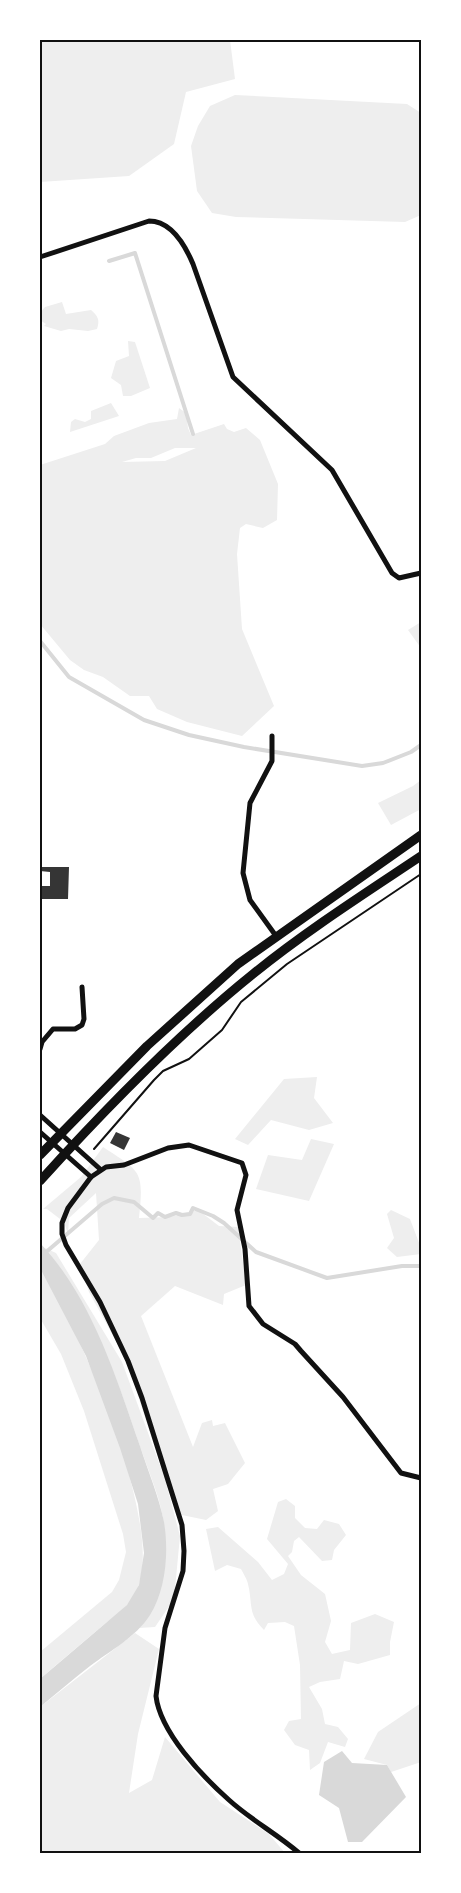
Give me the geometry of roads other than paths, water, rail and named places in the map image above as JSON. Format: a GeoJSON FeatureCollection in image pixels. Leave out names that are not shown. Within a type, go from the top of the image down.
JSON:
{"type":"FeatureCollection","features":[{"type":"Feature","properties":{"kind":"main road"},"geometry":{"type":"LineString","coordinates":[[40,1155],[147,1046],[238,964],[421,835]]}},
{"type":"Feature","properties":{"kind":"main road"},"geometry":{"type":"LineString","coordinates":[[40,1181],[73,1144],[150,1067],[252,974],[421,856]]}},
{"type":"Feature","properties":{"kind":"street"},"geometry":{"type":"LineString","coordinates":[[40,257],[148,221],[156,221],[169,227],[188,253],[193,264],[233,377],[332,470],[392,573],[399,578],[421,573]]}},
{"type":"Feature","properties":{"kind":"street"},"geometry":{"type":"LineString","coordinates":[[272,736],[272,761],[250,803],[242,872],[250,900],[276,936]]}},
{"type":"Feature","properties":{"kind":"street"},"geometry":{"type":"LineString","coordinates":[[40,1049],[42,1042],[53,1029],[75,1029],[82,1024],[84,1019],[82,987]]}},
{"type":"Feature","properties":{"kind":"street"},"geometry":{"type":"LineString","coordinates":[[40,1115],[100,1170]]}},
{"type":"Feature","properties":{"kind":"street"},"geometry":{"type":"LineString","coordinates":[[40,1132],[90,1177]]}},
{"type":"Feature","properties":{"kind":"street"},"geometry":{"type":"LineString","coordinates":[[299,1853],[277,1834],[229,1801],[180,1746],[165,1725],[157,1706],[156,1696],[165,1628],[183,1571],[183,1533],[142,1398],[128,1361],[103,1308],[66,1245],[62,1234],[65,1214],[90,1177],[100,1170],[124,1165],[168,1148],[189,1145],[242,1163],[246,1175],[237,1210],[245,1250],[249,1306],[263,1324],[295,1344],[302,1351],[343,1397],[401,1473],[421,1478]]}},
{"type":"Feature","properties":{"kind":"waterway"},"geometry":{"type":"LineString","coordinates":[[109,261],[135,253],[193,434]]}},
{"type":"Feature","properties":{"kind":"waterway"},"geometry":{"type":"LineString","coordinates":[[40,641],[69,677],[144,720],[189,735],[244,747],[362,766],[383,763],[411,752],[421,745]]}},
{"type":"Feature","properties":{"kind":"waterway"},"geometry":{"type":"LineString","coordinates":[[45,1253],[102,1204],[114,1198],[134,1202],[153,1218],[158,1213],[165,1217],[176,1213],[182,1215],[190,1214],[193,1208],[213,1216],[224,1223],[256,1252],[327,1278],[402,1266],[421,1266]]}}]}
